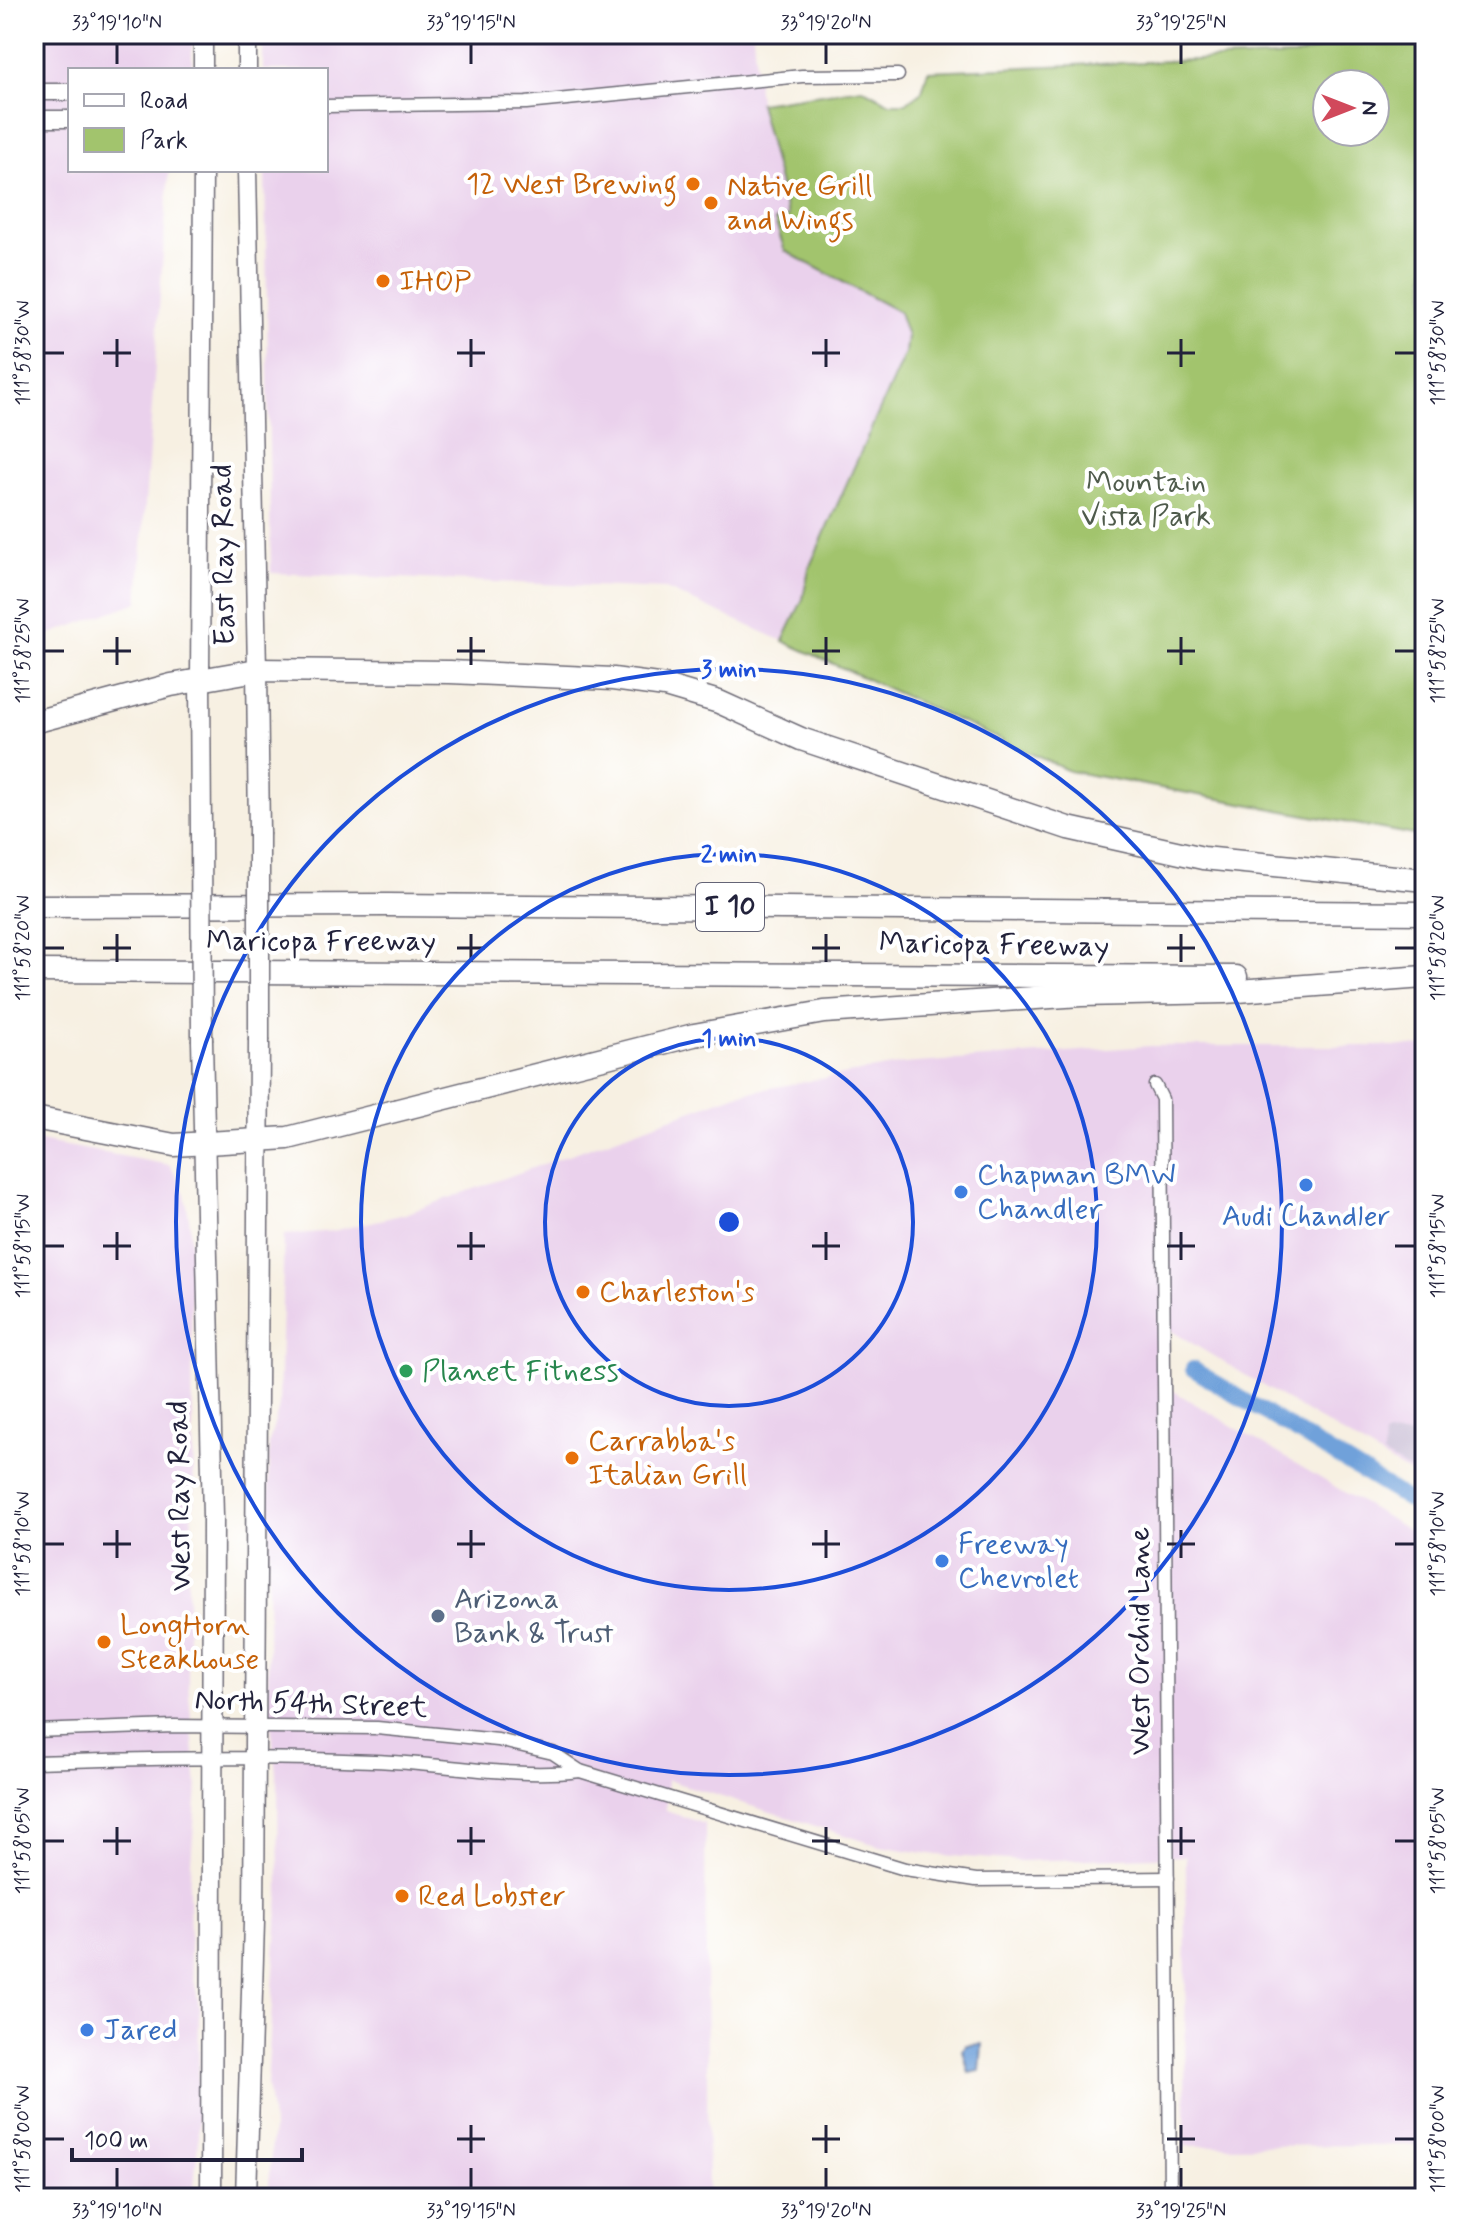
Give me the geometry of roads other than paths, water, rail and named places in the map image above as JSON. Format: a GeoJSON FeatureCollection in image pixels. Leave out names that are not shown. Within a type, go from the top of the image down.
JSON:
{"type":"FeatureCollection","features":[{"type":"Feature","properties":{"kind":"highway"},"geometry":{"type":"LineString","coordinates":[[34,722],[200,679],[257,670],[567,675],[665,686],[719,702],[801,739],[1068,828],[1203,858],[1425,880]]}},
{"type":"Feature","properties":{"kind":"highway","name":"Maricopa Freeway"},"geometry":{"type":"LineString","coordinates":[[34,906],[403,905],[1425,913]]}},
{"type":"Feature","properties":{"kind":"highway","name":"Maricopa Freeway"},"geometry":{"type":"LineString","coordinates":[[34,971],[1424,977]]}},
{"type":"Feature","properties":{"kind":"highway"},"geometry":{"type":"LineString","coordinates":[[34,1118],[174,1145],[260,1141],[329,1129],[694,1035],[824,1012],[1081,995],[1225,992],[1424,977]]}},
{"type":"Feature","properties":{"kind":"main road"},"geometry":{"type":"LineString","coordinates":[[203,34],[203,68]]}},
{"type":"Feature","properties":{"kind":"main road"},"geometry":{"type":"LineString","coordinates":[[247,34],[247,68]]}},
{"type":"Feature","properties":{"kind":"main road","name":"East Ray Road"},"geometry":{"type":"LineString","coordinates":[[201,937],[203,172]]}},
{"type":"Feature","properties":{"kind":"main road","name":"East Ray Road"},"geometry":{"type":"LineString","coordinates":[[247,172],[257,670],[260,1141]]}},
{"type":"Feature","properties":{"kind":"main road","name":"West Ray Road"},"geometry":{"type":"LineString","coordinates":[[201,937],[202,1146],[213,1517],[211,2198]]}},
{"type":"Feature","properties":{"kind":"main road"},"geometry":{"type":"LineString","coordinates":[[246,2198],[254,1922],[260,1141]]}},
{"type":"Feature","properties":{"kind":"street"},"geometry":{"type":"LineString","coordinates":[[328,106],[526,103],[802,76],[898,75]]}},
{"type":"Feature","properties":{"kind":"street"},"geometry":{"type":"LineString","coordinates":[[34,92],[68,92]]}},
{"type":"Feature","properties":{"kind":"street"},"geometry":{"type":"LineString","coordinates":[[34,119],[68,119]]}},
{"type":"Feature","properties":{"kind":"street","name":"West Orchid Lane"},"geometry":{"type":"LineString","coordinates":[[1155,1085],[1162,1099],[1170,2198]]}},
{"type":"Feature","properties":{"kind":"street","name":"North 54th Street"},"geometry":{"type":"LineString","coordinates":[[34,1731],[212,1726],[377,1728],[468,1736],[553,1753],[580,1771],[905,1869],[976,1880],[1168,1878]]}},
{"type":"Feature","properties":{"kind":"street","name":"North 54th Street"},"geometry":{"type":"LineString","coordinates":[[34,1762],[254,1758],[376,1761],[545,1775],[580,1771]]}},
{"type":"Feature","properties":{"kind":"water"},"geometry":{"type":"Polygon","coordinates":[[[982,2044],[980,2071],[969,2073],[963,2050],[966,2045],[982,2044]]]}},
{"type":"Feature","properties":{"kind":"waterway"},"geometry":{"type":"LineString","coordinates":[[1193,1369],[1425,1510]]}},
{"type":"Feature","properties":{"kind":"place","name":"12 West Brewing"},"geometry":{"type":"Point","coordinates":[693,184]}},
{"type":"Feature","properties":{"kind":"place","name":"Native Grill and Wings"},"geometry":{"type":"Point","coordinates":[711,203]}},
{"type":"Feature","properties":{"kind":"place","name":"IHOP"},"geometry":{"type":"Point","coordinates":[383,281]}},
{"type":"Feature","properties":{"kind":"place","name":"Audi Chandler"},"geometry":{"type":"Point","coordinates":[1306,1185]}},
{"type":"Feature","properties":{"kind":"place","name":"Chapman BMW Chandler"},"geometry":{"type":"Point","coordinates":[961,1192]}},
{"type":"Feature","properties":{"kind":"place","name":"Charleston's"},"geometry":{"type":"Point","coordinates":[583,1292]}},
{"type":"Feature","properties":{"kind":"place","name":"Planet Fitness"},"geometry":{"type":"Point","coordinates":[406,1371]}},
{"type":"Feature","properties":{"kind":"place","name":"Carrabba's Italian Grill"},"geometry":{"type":"Point","coordinates":[572,1458]}},
{"type":"Feature","properties":{"kind":"place","name":"Freeway Chevrolet"},"geometry":{"type":"Point","coordinates":[942,1561]}},
{"type":"Feature","properties":{"kind":"place","name":"Arizona Bank & Trust"},"geometry":{"type":"Point","coordinates":[438,1616]}},
{"type":"Feature","properties":{"kind":"place","name":"LongHorn Steakhouse"},"geometry":{"type":"Point","coordinates":[104,1642]}},
{"type":"Feature","properties":{"kind":"place","name":"Red Lobster"},"geometry":{"type":"Point","coordinates":[402,1896]}},
{"type":"Feature","properties":{"kind":"place","name":"Jared"},"geometry":{"type":"Point","coordinates":[87,2030]}},
{"type":"Feature","properties":{"kind":"park label","name":"Mountain Vista Park"},"geometry":{"type":"Point","coordinates":[1146,499]}}]}
